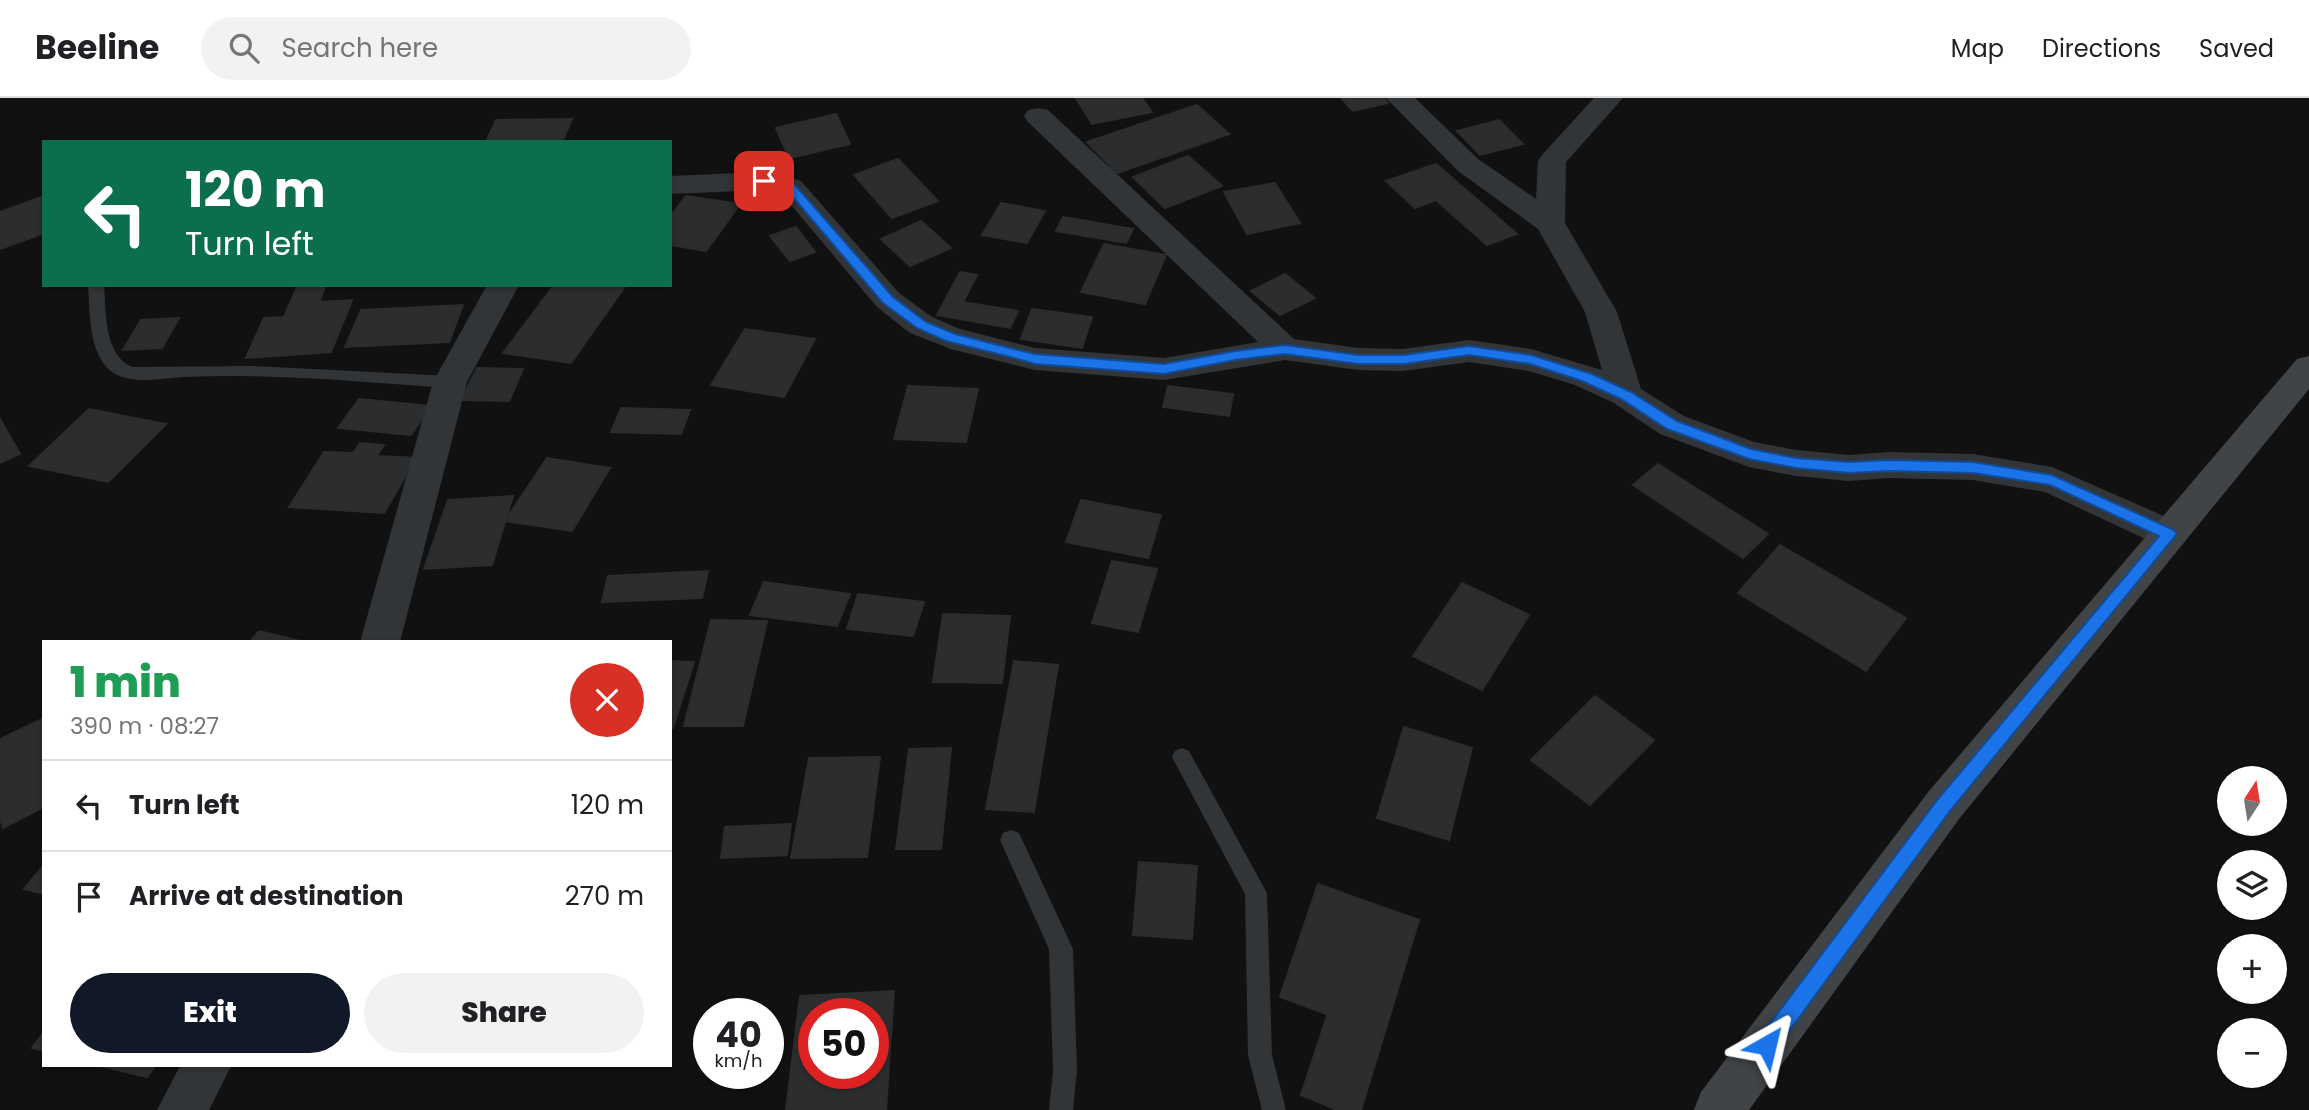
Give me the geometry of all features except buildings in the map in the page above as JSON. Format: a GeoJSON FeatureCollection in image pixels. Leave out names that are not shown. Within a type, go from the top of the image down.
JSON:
{"type":"FeatureCollection","features":[{"type":"Feature","properties":{"kind":"main road"},"geometry":{"type":"LineString","coordinates":[[1719,1110],[1944,805],[2309,367]]}},
{"type":"Feature","properties":{"kind":"street"},"geometry":{"type":"LineString","coordinates":[[1400,98],[1468,165],[1550,223],[1601,312],[1626,395]]}},
{"type":"Feature","properties":{"kind":"street"},"geometry":{"type":"LineString","coordinates":[[1550,223],[1552,161],[1609,98]]}},
{"type":"Feature","properties":{"kind":"street"},"geometry":{"type":"LineString","coordinates":[[1038,116],[1285,349]]}},
{"type":"Feature","properties":{"kind":"street"},"geometry":{"type":"LineString","coordinates":[[672,185],[764,181],[791,187],[888,300],[921,325],[951,338],[1035,359],[1164,369],[1235,355],[1285,349],[1370,359],[1404,360],[1469,351],[1531,360],[1587,377],[1626,395],[1672,425],[1749,454],[1796,463],[1849,468],[1973,467],[2052,480],[2169,534]]}},
{"type":"Feature","properties":{"kind":"street"},"geometry":{"type":"LineString","coordinates":[[381,640],[450,382],[502,287]]}},
{"type":"Feature","properties":{"kind":"street"},"geometry":{"type":"LineString","coordinates":[[182,1110],[206,1067]]}},
{"type":"Feature","properties":{"kind":"lane"},"geometry":{"type":"LineString","coordinates":[[96,287],[100,324],[108,357],[123,370],[135,373],[325,373],[450,382]]}},
{"type":"Feature","properties":{"kind":"lane"},"geometry":{"type":"LineString","coordinates":[[1182,757],[1256,893],[1260,1055],[1274,1110]]}},
{"type":"Feature","properties":{"kind":"lane"},"geometry":{"type":"LineString","coordinates":[[1011,840],[1061,949],[1065,1071],[1061,1110]]}},
{"type":"Feature","properties":{"kind":"route"},"geometry":{"type":"LineString","coordinates":[[764,181],[791,187],[807,209],[888,300],[921,325],[951,338],[1014,354],[1035,359],[1164,369],[1235,355],[1285,349],[1358,359],[1404,360],[1469,351],[1531,360],[1587,377],[1626,395],[1672,425],[1749,454],[1796,463],[1849,468],[1973,467],[2052,480],[2169,534],[1944,805],[1767,1045]]}}]}
